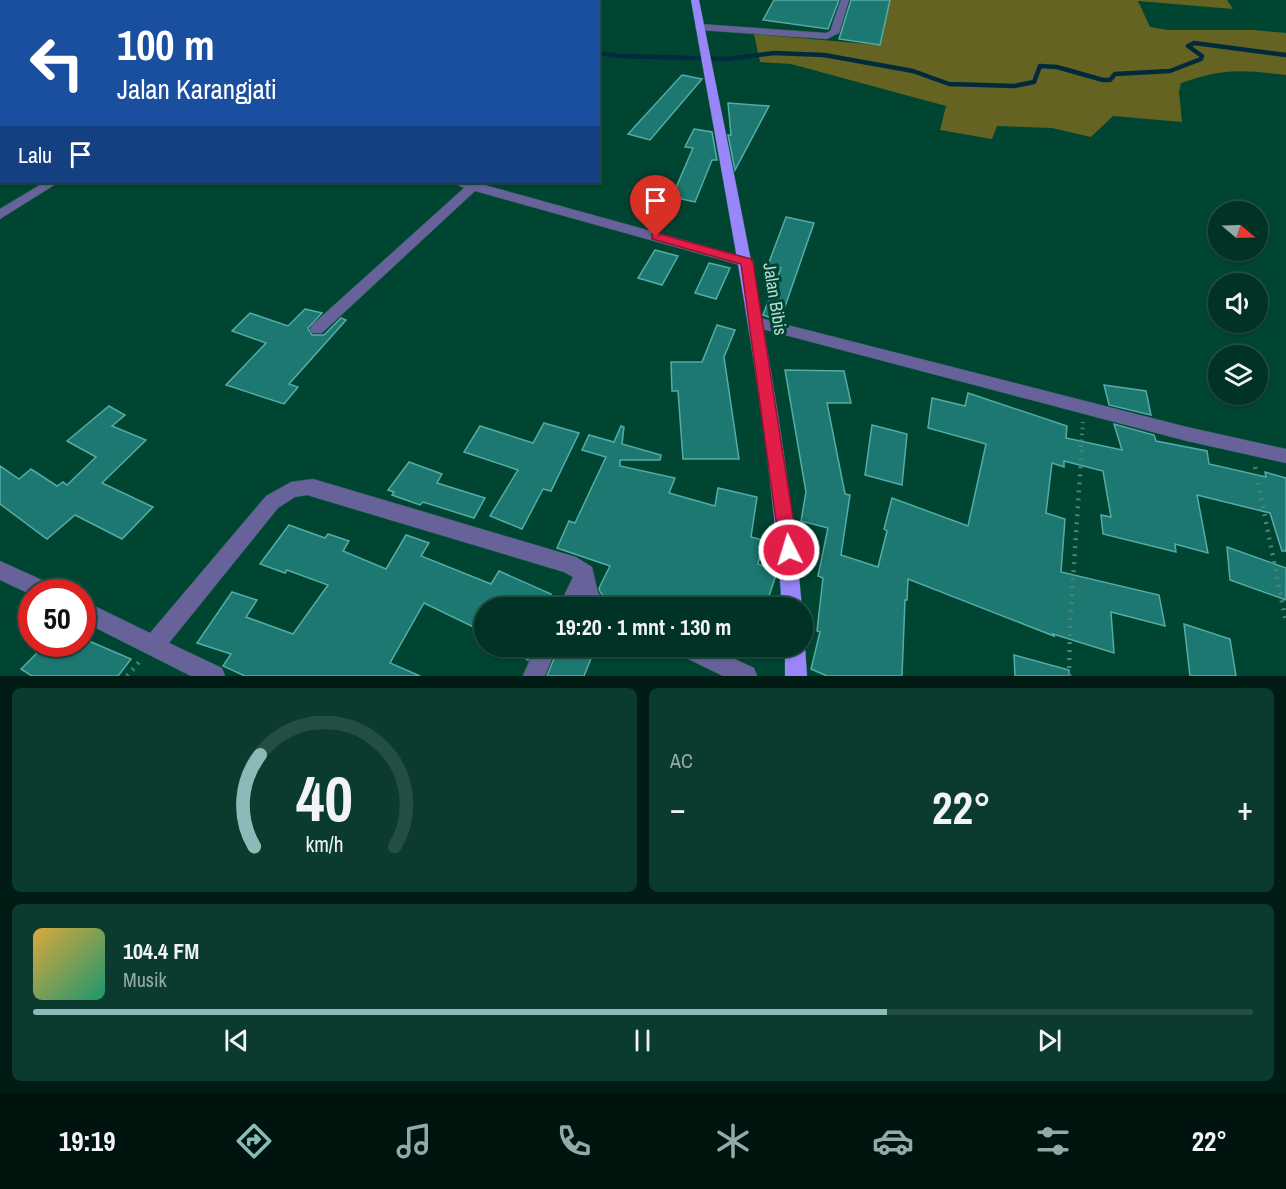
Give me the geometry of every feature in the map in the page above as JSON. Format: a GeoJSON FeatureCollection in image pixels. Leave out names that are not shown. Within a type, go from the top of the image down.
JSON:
{"type":"FeatureCollection","features":[{"type":"Feature","properties":{"kind":"main road","name":"Jalan Bibis"},"geometry":{"type":"LineString","coordinates":[[695,0],[713,104],[747,262],[788,531],[791,597]]}},
{"type":"Feature","properties":{"kind":"main road"},"geometry":{"type":"LineString","coordinates":[[795,657],[796,676]]}},
{"type":"Feature","properties":{"kind":"street"},"geometry":{"type":"LineString","coordinates":[[700,27],[827,36],[834,33],[845,0]]}},
{"type":"Feature","properties":{"kind":"street"},"geometry":{"type":"LineString","coordinates":[[0,215],[51,183]]}},
{"type":"Feature","properties":{"kind":"street"},"geometry":{"type":"LineString","coordinates":[[461,183],[747,262]]}},
{"type":"Feature","properties":{"kind":"street"},"geometry":{"type":"LineString","coordinates":[[316,329],[473,186]]}},
{"type":"Feature","properties":{"kind":"street"},"geometry":{"type":"LineString","coordinates":[[756,322],[1084,407],[1286,456]]}},
{"type":"Feature","properties":{"kind":"street"},"geometry":{"type":"LineString","coordinates":[[154,645],[272,502],[288,490],[298,487],[313,487],[569,564],[585,574],[590,597]]}},
{"type":"Feature","properties":{"kind":"street"},"geometry":{"type":"LineString","coordinates":[[0,570],[19,579]]}},
{"type":"Feature","properties":{"kind":"street"},"geometry":{"type":"LineString","coordinates":[[574,597],[585,574]]}},
{"type":"Feature","properties":{"kind":"street"},"geometry":{"type":"LineString","coordinates":[[96,617],[214,676]]}},
{"type":"Feature","properties":{"kind":"street"},"geometry":{"type":"LineString","coordinates":[[534,676],[542,657]]}},
{"type":"Feature","properties":{"kind":"street"},"geometry":{"type":"LineString","coordinates":[[706,657],[746,676]]}},
{"type":"Feature","properties":{"kind":"path"},"geometry":{"type":"LineString","coordinates":[[1069,676],[1070,624],[1084,407]]}},
{"type":"Feature","properties":{"kind":"path"},"geometry":{"type":"LineString","coordinates":[[1251,448],[1286,622]]}},
{"type":"Feature","properties":{"kind":"shaded area"},"geometry":{"type":"Polygon","coordinates":[[[890,0],[1227,0],[1233,9],[1138,1],[1150,27],[1168,30],[1254,30],[1286,33],[1286,75],[1233,72],[1210,75],[1181,83],[1179,92],[1182,122],[1113,116],[1091,137],[1052,128],[997,126],[992,139],[940,130],[946,106],[791,64],[760,62],[754,34],[879,45],[890,0]]]}},
{"type":"Feature","properties":{"kind":"building"},"geometry":{"type":"Polygon","coordinates":[[[774,0],[839,0],[828,29],[763,20],[774,0]]]}},
{"type":"Feature","properties":{"kind":"building"},"geometry":{"type":"Polygon","coordinates":[[[851,0],[890,0],[880,45],[839,39],[851,0]]]}},
{"type":"Feature","properties":{"kind":"building"},"geometry":{"type":"Polygon","coordinates":[[[682,75],[702,79],[650,140],[628,134],[682,75]]]}},
{"type":"Feature","properties":{"kind":"building"},"geometry":{"type":"Polygon","coordinates":[[[728,103],[769,106],[735,170],[728,135],[731,135],[728,103]]]}},
{"type":"Feature","properties":{"kind":"building"},"geometry":{"type":"Polygon","coordinates":[[[694,129],[712,132],[717,160],[712,160],[695,202],[672,197],[693,148],[685,147],[694,129]]]}},
{"type":"Feature","properties":{"kind":"building"},"geometry":{"type":"Polygon","coordinates":[[[786,217],[814,223],[780,321],[763,315],[781,268],[768,265],[786,217]]]}},
{"type":"Feature","properties":{"kind":"building"},"geometry":{"type":"Polygon","coordinates":[[[655,250],[678,256],[662,285],[638,278],[655,250]]]}},
{"type":"Feature","properties":{"kind":"building"},"geometry":{"type":"Polygon","coordinates":[[[709,263],[730,268],[716,299],[695,293],[709,263]]]}},
{"type":"Feature","properties":{"kind":"building"},"geometry":{"type":"Polygon","coordinates":[[[305,309],[322,313],[308,328],[312,335],[324,335],[341,318],[346,320],[289,384],[298,387],[284,404],[226,385],[266,343],[232,331],[250,313],[288,326],[305,309]]]}},
{"type":"Feature","properties":{"kind":"building"},"geometry":{"type":"Polygon","coordinates":[[[717,325],[735,330],[724,357],[739,459],[683,459],[678,391],[672,391],[671,362],[702,362],[717,325]]]}},
{"type":"Feature","properties":{"kind":"building"},"geometry":{"type":"Polygon","coordinates":[[[785,370],[844,371],[851,403],[827,403],[845,494],[850,495],[841,555],[878,567],[892,498],[968,526],[986,444],[928,428],[932,398],[965,406],[968,393],[1067,426],[1066,438],[1122,450],[1114,424],[1154,435],[1156,441],[1207,451],[1209,464],[1266,477],[1265,472],[1286,478],[1286,551],[1282,551],[1270,513],[1197,495],[1208,553],[1175,544],[1176,552],[1103,534],[1101,515],[1111,517],[1103,471],[1064,461],[1064,467],[1052,463],[1046,513],[1065,519],[1061,572],[1159,595],[1165,626],[1111,612],[1114,653],[1053,634],[1054,636],[908,579],[902,676],[827,676],[811,669],[820,632],[817,631],[823,578],[818,576],[828,528],[801,521],[806,492],[785,370]]]}},
{"type":"Feature","properties":{"kind":"building"},"geometry":{"type":"Polygon","coordinates":[[[1104,385],[1146,391],[1151,415],[1109,405],[1104,385]]]}},
{"type":"Feature","properties":{"kind":"building"},"geometry":{"type":"Polygon","coordinates":[[[109,406],[125,415],[112,426],[146,440],[102,483],[153,507],[122,539],[75,515],[47,539],[0,504],[0,466],[19,479],[31,469],[57,486],[63,482],[67,485],[96,457],[67,441],[109,406]]]}},
{"type":"Feature","properties":{"kind":"building"},"geometry":{"type":"Polygon","coordinates":[[[544,423],[579,433],[551,491],[543,489],[522,529],[490,516],[518,470],[464,452],[480,426],[533,443],[544,423]]]}},
{"type":"Feature","properties":{"kind":"building"},"geometry":{"type":"Polygon","coordinates":[[[872,425],[907,434],[902,485],[865,475],[872,425]]]}},
{"type":"Feature","properties":{"kind":"building"},"geometry":{"type":"Polygon","coordinates":[[[621,426],[624,427],[622,444],[661,455],[660,460],[620,460],[620,466],[675,478],[669,493],[715,506],[718,488],[757,497],[751,537],[763,540],[758,564],[777,572],[769,597],[605,597],[599,588],[610,566],[557,548],[569,521],[575,523],[606,457],[582,450],[589,435],[614,442],[621,426]]]}},
{"type":"Feature","properties":{"kind":"building"},"geometry":{"type":"Polygon","coordinates":[[[409,462],[442,474],[437,483],[485,498],[474,518],[423,502],[420,505],[392,495],[394,492],[388,490],[409,462]]]}},
{"type":"Feature","properties":{"kind":"building"},"geometry":{"type":"Polygon","coordinates":[[[289,525],[325,538],[328,534],[349,541],[343,551],[386,569],[406,535],[429,543],[421,556],[491,584],[499,571],[551,594],[550,597],[474,597],[474,627],[424,603],[390,663],[420,676],[245,676],[223,666],[231,654],[197,643],[232,592],[257,600],[246,617],[293,634],[328,585],[287,570],[285,573],[260,564],[289,525]]]}},
{"type":"Feature","properties":{"kind":"building"},"geometry":{"type":"Polygon","coordinates":[[[1227,547],[1286,568],[1286,600],[1230,580],[1227,547]]]}},
{"type":"Feature","properties":{"kind":"building"},"geometry":{"type":"Polygon","coordinates":[[[1184,624],[1230,639],[1236,676],[1190,676],[1184,624]]]}},
{"type":"Feature","properties":{"kind":"building"},"geometry":{"type":"Polygon","coordinates":[[[96,644],[131,659],[118,676],[32,676],[21,669],[33,657],[96,657],[96,644]]]}},
{"type":"Feature","properties":{"kind":"building"},"geometry":{"type":"Polygon","coordinates":[[[1014,655],[1069,670],[1069,676],[1015,676],[1014,655]]]}},
{"type":"Feature","properties":{"kind":"building"},"geometry":{"type":"Polygon","coordinates":[[[555,657],[592,657],[584,676],[547,676],[555,657]]]}},
{"type":"Feature","properties":{"kind":"waterway"},"geometry":{"type":"LineString","coordinates":[[600,53],[619,56],[728,59],[774,53],[824,55],[913,71],[949,84],[1014,86],[1034,82],[1040,66],[1057,67],[1103,80],[1110,80],[1115,74],[1170,71],[1201,59],[1202,56],[1188,46],[1194,43],[1286,55]]}},
{"type":"Feature","properties":{"kind":"route"},"geometry":{"type":"LineString","coordinates":[[656,237],[747,262],[789,550]]}}]}
